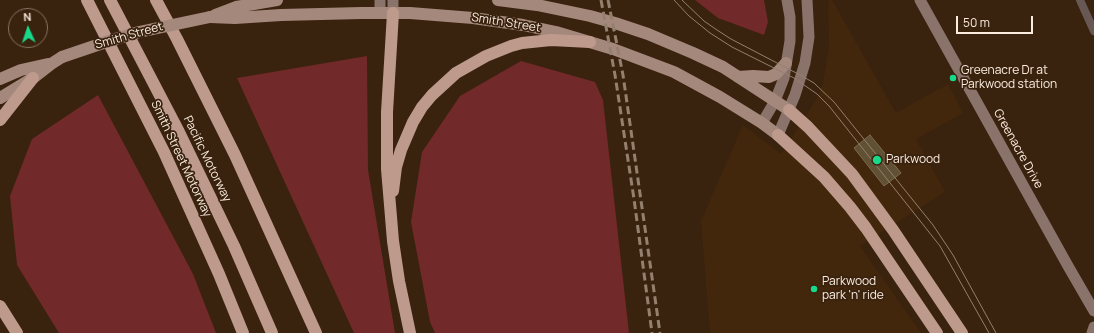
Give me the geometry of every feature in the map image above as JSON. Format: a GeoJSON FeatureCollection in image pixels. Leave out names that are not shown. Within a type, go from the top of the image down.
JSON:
{"type":"FeatureCollection","features":[{"type":"Feature","properties":{"kind":"highway","name":"Smith Street Motorway"},"geometry":{"type":"LineString","coordinates":[[87,0],[164,152],[219,274],[243,333]]}},
{"type":"Feature","properties":{"kind":"highway","name":"Pacific Motorway"},"geometry":{"type":"LineString","coordinates":[[110,0],[179,132],[234,246],[272,333]]}},
{"type":"Feature","properties":{"kind":"highway"},"geometry":{"type":"LineString","coordinates":[[156,0],[235,155],[316,333]]}},
{"type":"Feature","properties":{"kind":"highway"},"geometry":{"type":"LineString","coordinates":[[393,13],[386,128],[389,208],[399,281],[410,333]]}},
{"type":"Feature","properties":{"kind":"highway"},"geometry":{"type":"LineString","coordinates":[[389,208],[395,181],[396,167],[407,135],[422,108],[443,84],[456,73],[486,56],[522,43],[551,40],[590,42]]}},
{"type":"Feature","properties":{"kind":"highway"},"geometry":{"type":"LineString","coordinates":[[0,120],[33,78]]}},
{"type":"Feature","properties":{"kind":"highway"},"geometry":{"type":"LineString","coordinates":[[789,110],[808,127],[852,174],[893,230],[962,333]]}},
{"type":"Feature","properties":{"kind":"highway"},"geometry":{"type":"LineString","coordinates":[[778,135],[824,177],[850,207],[866,228],[937,333]]}},
{"type":"Feature","properties":{"kind":"highway"},"geometry":{"type":"LineString","coordinates":[[0,306],[17,333]]}},
{"type":"Feature","properties":{"kind":"main road","name":"Smith Street"},"geometry":{"type":"LineString","coordinates":[[0,98],[62,58],[112,40],[139,32],[210,16],[236,7],[277,0]]}},
{"type":"Feature","properties":{"kind":"main road","name":"Smith Street"},"geometry":{"type":"LineString","coordinates":[[498,0],[568,11],[615,23],[686,50],[722,67],[789,110]]}},
{"type":"Feature","properties":{"kind":"main road","name":"Smith Street"},"geometry":{"type":"LineString","coordinates":[[210,16],[235,18],[281,15],[393,13],[449,16],[511,23],[556,32],[631,55],[674,72],[720,96],[778,135]]}},
{"type":"Feature","properties":{"kind":"main road"},"geometry":{"type":"LineString","coordinates":[[738,76],[769,77],[776,74],[786,63]]}},
{"type":"Feature","properties":{"kind":"main road","name":"Smith Street"},"geometry":{"type":"LineString","coordinates":[[0,79],[21,70],[52,64]]}},
{"type":"Feature","properties":{"kind":"street"},"geometry":{"type":"LineString","coordinates":[[380,0],[380,13]]}},
{"type":"Feature","properties":{"kind":"street"},"geometry":{"type":"LineString","coordinates":[[393,0],[393,13]]}},
{"type":"Feature","properties":{"kind":"street"},"geometry":{"type":"LineString","coordinates":[[762,123],[775,101],[784,78],[789,49],[790,28],[788,0]]}},
{"type":"Feature","properties":{"kind":"street"},"geometry":{"type":"LineString","coordinates":[[778,135],[802,76],[807,51],[809,22],[807,0]]}},
{"type":"Feature","properties":{"kind":"street","name":"Greenacre Drive"},"geometry":{"type":"LineString","coordinates":[[920,0],[1094,311]]}},
{"type":"Feature","properties":{"kind":"street"},"geometry":{"type":"LineString","coordinates":[[1080,0],[1094,31]]}},
{"type":"Feature","properties":{"kind":"street"},"geometry":{"type":"LineString","coordinates":[[1092,333],[1094,327]]}},
{"type":"Feature","properties":{"kind":"shaded area"},"geometry":{"type":"Polygon","coordinates":[[[695,0],[764,0],[768,22],[764,35],[718,18],[695,0]]]}},
{"type":"Feature","properties":{"kind":"shaded area"},"geometry":{"type":"Polygon","coordinates":[[[829,0],[832,0],[896,113],[948,84],[963,113],[916,139],[945,192],[860,246],[921,333],[710,333],[701,221],[743,125],[781,154],[816,100],[823,83],[829,47],[829,0]]]}},
{"type":"Feature","properties":{"kind":"shaded area"},"geometry":{"type":"Polygon","coordinates":[[[367,56],[368,170],[395,333],[354,333],[237,78],[367,56]]]}},
{"type":"Feature","properties":{"kind":"shaded area"},"geometry":{"type":"Polygon","coordinates":[[[521,61],[595,82],[603,100],[629,333],[435,333],[430,322],[411,222],[422,152],[460,96],[521,61]]]}},
{"type":"Feature","properties":{"kind":"shaded area"},"geometry":{"type":"Polygon","coordinates":[[[98,95],[193,274],[216,333],[59,333],[17,265],[10,196],[32,139],[98,95]]]}},
{"type":"Feature","properties":{"kind":"building"},"geometry":{"type":"Polygon","coordinates":[[[870,135],[901,173],[884,186],[854,148],[870,135]]]}},
{"type":"Feature","properties":{"kind":"tram line"},"geometry":{"type":"LineString","coordinates":[[674,0],[689,16],[710,33],[732,47],[794,78],[817,94],[829,106],[940,246],[989,333]]}},
{"type":"Feature","properties":{"kind":"tram line"},"geometry":{"type":"LineString","coordinates":[[682,0],[704,21],[717,30],[814,83],[834,102],[933,225],[953,255],[996,333]]}},
{"type":"Feature","properties":{"kind":"railway"},"geometry":{"type":"LineString","coordinates":[[601,0],[615,75],[634,199],[652,333]]}},
{"type":"Feature","properties":{"kind":"railway"},"geometry":{"type":"LineString","coordinates":[[608,0],[623,75],[660,333]]}},
{"type":"Feature","properties":{"kind":"place","name":"Greenacre Dr at Parkwood station"},"geometry":{"type":"Point","coordinates":[953,78]}},
{"type":"Feature","properties":{"kind":"place","name":"Parkwood"},"geometry":{"type":"Point","coordinates":[877,160]}},
{"type":"Feature","properties":{"kind":"place","name":"Parkwood park 'n' ride"},"geometry":{"type":"Point","coordinates":[814,289]}}]}
